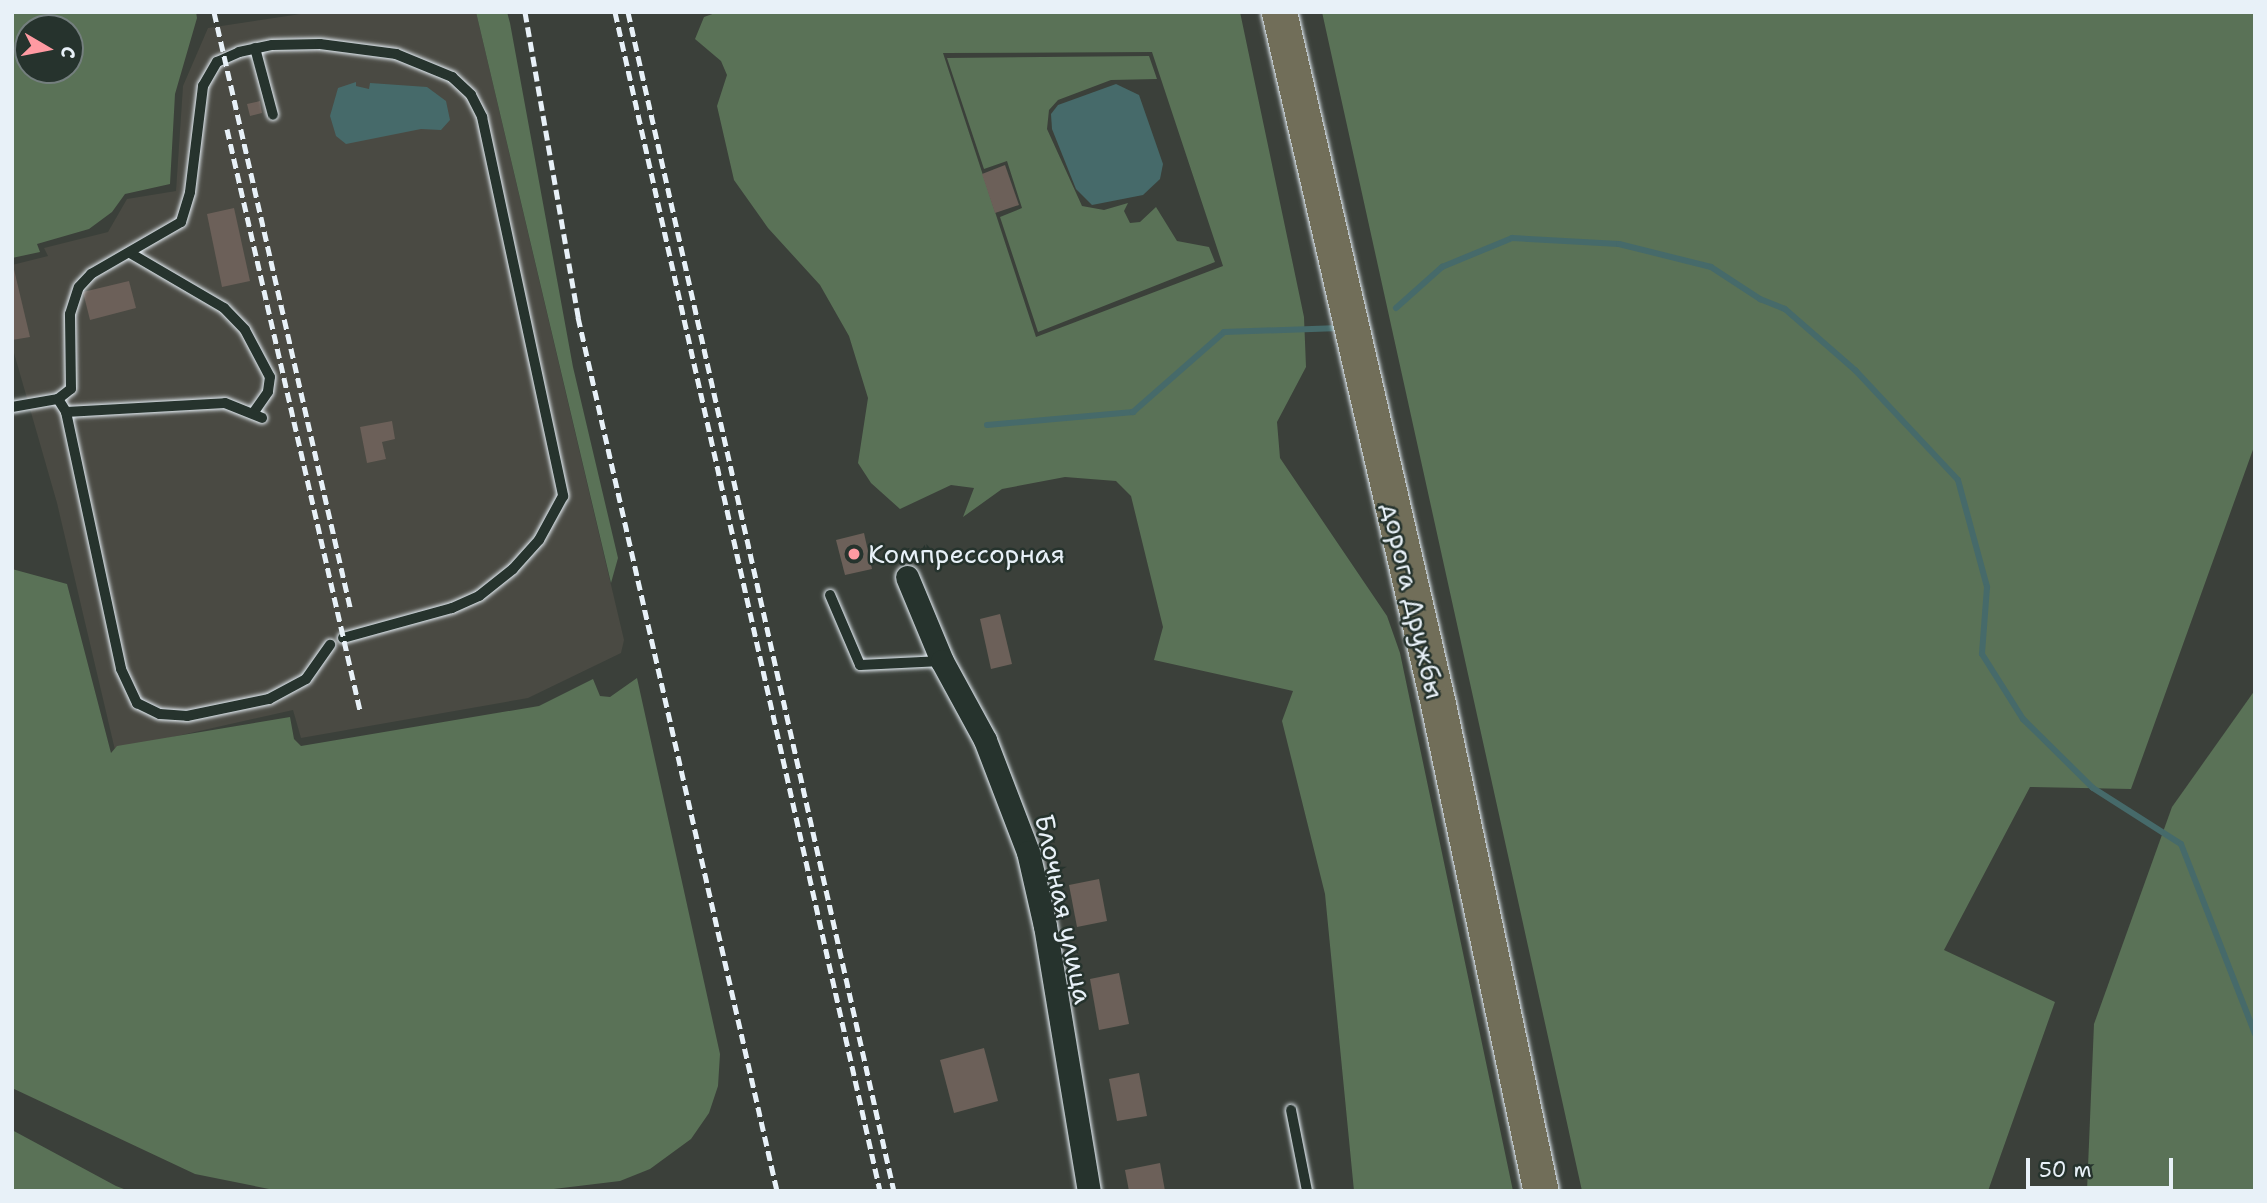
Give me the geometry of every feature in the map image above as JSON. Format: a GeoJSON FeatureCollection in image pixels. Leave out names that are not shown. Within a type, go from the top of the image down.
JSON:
{"type":"FeatureCollection","features":[{"type":"Feature","properties":{"kind":"main road","name":"дорога Дружбы"},"geometry":{"type":"LineString","coordinates":[[1279,12],[1438,704],[1541,1191]]}},
{"type":"Feature","properties":{"kind":"street","name":"Блочная улица"},"geometry":{"type":"LineString","coordinates":[[907,577],[942,661],[989,751],[1028,852],[1045,926],[1089,1191]]}},
{"type":"Feature","properties":{"kind":"lane"},"geometry":{"type":"LineString","coordinates":[[12,407],[58,399],[71,389],[70,314],[75,295],[91,274],[175,230],[185,213],[206,76],[217,62],[256,48],[303,43],[396,54],[431,65],[471,95],[486,131],[563,484],[560,509],[538,540],[485,591],[452,608],[343,638]]}},
{"type":"Feature","properties":{"kind":"lane"},"geometry":{"type":"LineString","coordinates":[[256,48],[273,115]]}},
{"type":"Feature","properties":{"kind":"lane"},"geometry":{"type":"LineString","coordinates":[[66,412],[225,403],[258,415],[268,392],[270,377],[245,330],[224,308],[130,253]]}},
{"type":"Feature","properties":{"kind":"lane"},"geometry":{"type":"LineString","coordinates":[[58,399],[66,412],[121,669],[137,703],[160,714],[187,716],[269,699],[306,679],[330,645]]}},
{"type":"Feature","properties":{"kind":"lane"},"geometry":{"type":"LineString","coordinates":[[830,595],[860,665],[942,661]]}},
{"type":"Feature","properties":{"kind":"lane"},"geometry":{"type":"LineString","coordinates":[[1291,1110],[1307,1191]]}},
{"type":"Feature","properties":{"kind":"shaded area"},"geometry":{"type":"Polygon","coordinates":[[[314,12],[476,12],[624,640],[621,653],[528,698],[301,738],[293,710],[115,750],[57,503],[12,346],[12,265],[48,256],[44,248],[108,232],[127,199],[176,191],[183,86],[208,28],[314,12]]]}},
{"type":"Feature","properties":{"kind":"green space"},"geometry":{"type":"Polygon","coordinates":[[[12,12],[196,12],[197,18],[175,94],[170,184],[125,194],[112,212],[89,229],[37,244],[40,252],[12,258],[12,12]]]}},
{"type":"Feature","properties":{"kind":"green space"},"geometry":{"type":"Polygon","coordinates":[[[476,12],[507,12],[510,23],[573,367],[618,558],[611,583],[476,12]]]}},
{"type":"Feature","properties":{"kind":"green space"},"geometry":{"type":"Polygon","coordinates":[[[718,12],[1240,12],[1304,317],[1306,367],[1277,422],[1280,458],[1387,616],[1400,653],[1513,1191],[1354,1191],[1325,894],[1282,721],[1293,691],[1154,660],[1163,627],[1131,496],[1116,481],[1065,477],[1002,489],[963,517],[974,488],[951,485],[900,509],[871,483],[858,463],[868,398],[849,336],[820,285],[768,228],[734,180],[717,106],[727,75],[721,61],[695,39],[704,17],[718,12]],[[1152,52],[943,53],[1036,337],[1223,266],[1152,52]]]}},
{"type":"Feature","properties":{"kind":"green space"},"geometry":{"type":"Polygon","coordinates":[[[1322,12],[2255,12],[2255,444],[2131,789],[2030,787],[1944,950],[2055,1002],[1988,1191],[1582,1191],[1322,12]]]}},
{"type":"Feature","properties":{"kind":"green space"},"geometry":{"type":"Polygon","coordinates":[[[1149,56],[1157,79],[1111,80],[1058,100],[1049,110],[1047,129],[1082,206],[1104,210],[1128,203],[1124,211],[1130,223],[1140,222],[1156,207],[1177,241],[1209,247],[1215,262],[1038,332],[1000,217],[1022,208],[1007,161],[984,169],[947,58],[1149,56]]]}},
{"type":"Feature","properties":{"kind":"green space"},"geometry":{"type":"Polygon","coordinates":[[[12,569],[67,584],[111,753],[117,746],[290,717],[294,739],[301,746],[539,706],[593,679],[600,696],[610,697],[637,678],[720,1054],[718,1086],[709,1113],[691,1139],[650,1169],[620,1181],[537,1191],[279,1191],[195,1174],[12,1088],[12,569]]]}},
{"type":"Feature","properties":{"kind":"green space"},"geometry":{"type":"Polygon","coordinates":[[[2255,690],[2255,1191],[2087,1191],[2094,1024],[2172,807],[2255,690]]]}},
{"type":"Feature","properties":{"kind":"green space"},"geometry":{"type":"Polygon","coordinates":[[[12,1130],[116,1186],[129,1191],[12,1191],[12,1130]]]}},
{"type":"Feature","properties":{"kind":"water"},"geometry":{"type":"Polygon","coordinates":[[[356,82],[356,86],[369,89],[370,83],[427,87],[446,101],[450,120],[441,130],[421,129],[346,144],[336,136],[330,116],[338,88],[356,82]]]}},
{"type":"Feature","properties":{"kind":"water"},"geometry":{"type":"Polygon","coordinates":[[[1116,84],[1139,95],[1163,164],[1160,179],[1143,195],[1092,205],[1076,189],[1052,129],[1051,114],[1058,105],[1116,84]]]}},
{"type":"Feature","properties":{"kind":"building"},"geometry":{"type":"Polygon","coordinates":[[[260,101],[262,113],[250,116],[247,104],[260,101]]]}},
{"type":"Feature","properties":{"kind":"building"},"geometry":{"type":"Polygon","coordinates":[[[1005,165],[1019,205],[995,213],[982,174],[1005,165]]]}},
{"type":"Feature","properties":{"kind":"building"},"geometry":{"type":"Polygon","coordinates":[[[234,208],[250,281],[222,287],[207,214],[234,208]]]}},
{"type":"Feature","properties":{"kind":"building"},"geometry":{"type":"Polygon","coordinates":[[[12,261],[30,337],[12,340],[12,261]]]}},
{"type":"Feature","properties":{"kind":"building"},"geometry":{"type":"Polygon","coordinates":[[[129,281],[136,308],[90,320],[83,292],[129,281]]]}},
{"type":"Feature","properties":{"kind":"building"},"geometry":{"type":"Polygon","coordinates":[[[392,421],[395,439],[382,442],[386,459],[367,463],[360,427],[392,421]]]}},
{"type":"Feature","properties":{"kind":"building","name":"Компрессорная"},"geometry":{"type":"Polygon","coordinates":[[[864,533],[872,569],[845,575],[836,540],[864,533]]]}},
{"type":"Feature","properties":{"kind":"building"},"geometry":{"type":"Polygon","coordinates":[[[1000,614],[1012,664],[991,669],[980,619],[1000,614]]]}},
{"type":"Feature","properties":{"kind":"building"},"geometry":{"type":"Polygon","coordinates":[[[1099,879],[1107,921],[1077,927],[1069,885],[1099,879]]]}},
{"type":"Feature","properties":{"kind":"building"},"geometry":{"type":"Polygon","coordinates":[[[1119,973],[1129,1024],[1099,1030],[1090,979],[1119,973]]]}},
{"type":"Feature","properties":{"kind":"building"},"geometry":{"type":"Polygon","coordinates":[[[984,1048],[998,1101],[954,1113],[940,1060],[984,1048]]]}},
{"type":"Feature","properties":{"kind":"building"},"geometry":{"type":"Polygon","coordinates":[[[1139,1073],[1147,1116],[1117,1121],[1109,1079],[1139,1073]]]}},
{"type":"Feature","properties":{"kind":"building"},"geometry":{"type":"Polygon","coordinates":[[[1160,1163],[1165,1191],[1129,1191],[1125,1170],[1160,1163]]]}},
{"type":"Feature","properties":{"kind":"waterway"},"geometry":{"type":"LineString","coordinates":[[1396,308],[1442,267],[1512,238],[1619,244],[1711,267],[1760,299],[1785,309],[1856,371],[1958,480],[1987,587],[1982,654],[2023,719],[2093,788],[2181,844],[2255,1034]]}},
{"type":"Feature","properties":{"kind":"waterway"},"geometry":{"type":"LineString","coordinates":[[987,425],[1133,412],[1224,332],[1340,328]]}},
{"type":"Feature","properties":{"kind":"railway"},"geometry":{"type":"LineString","coordinates":[[214,12],[351,611]]}},
{"type":"Feature","properties":{"kind":"railway"},"geometry":{"type":"LineString","coordinates":[[525,12],[578,317],[777,1191]]}},
{"type":"Feature","properties":{"kind":"railway"},"geometry":{"type":"LineString","coordinates":[[615,12],[880,1191]]}},
{"type":"Feature","properties":{"kind":"railway"},"geometry":{"type":"LineString","coordinates":[[628,12],[894,1191]]}},
{"type":"Feature","properties":{"kind":"railway"},"geometry":{"type":"LineString","coordinates":[[227,129],[360,710]]}},
{"type":"Feature","properties":{"kind":"place","name":"Компрессорная"},"geometry":{"type":"Point","coordinates":[854,554]}}]}
